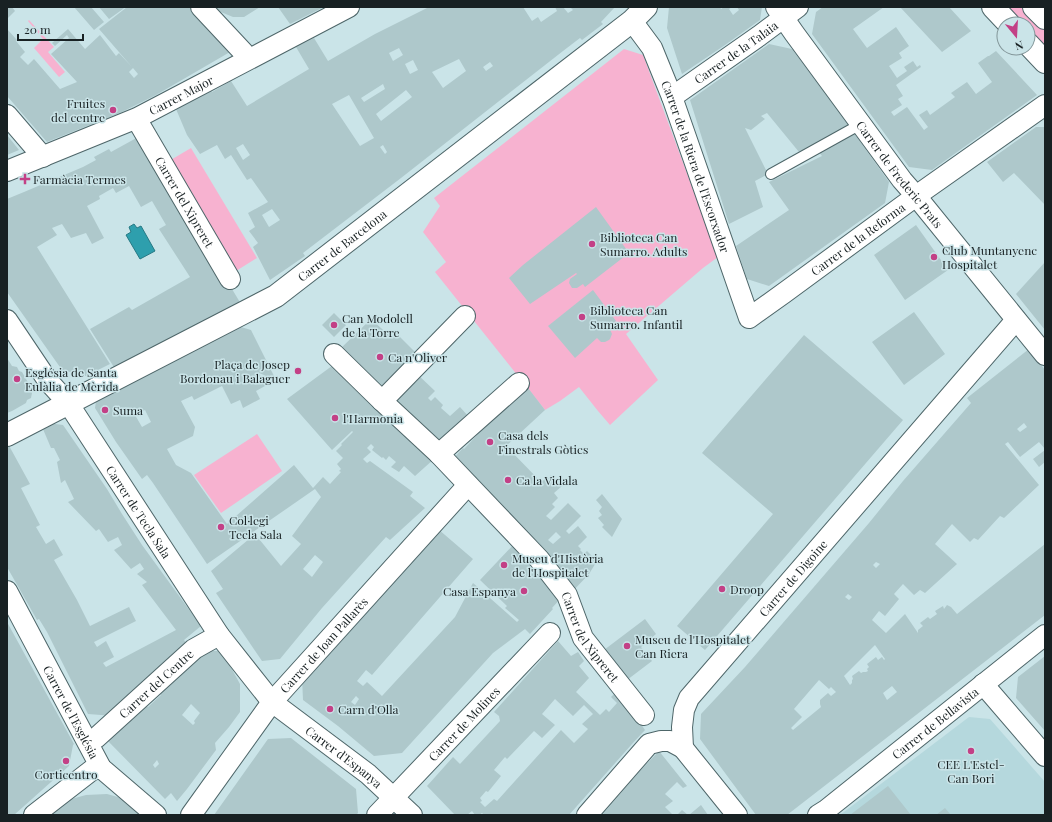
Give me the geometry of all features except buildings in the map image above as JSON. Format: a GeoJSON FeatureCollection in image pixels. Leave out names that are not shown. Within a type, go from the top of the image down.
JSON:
{"type":"FeatureCollection","features":[{"type":"Feature","properties":{"kind":"street"},"geometry":{"type":"LineString","coordinates":[[201,7],[244,53]]}},
{"type":"Feature","properties":{"kind":"street","name":"Carrer Major"},"geometry":{"type":"LineString","coordinates":[[7,171],[137,118],[349,7]]}},
{"type":"Feature","properties":{"kind":"street"},"geometry":{"type":"LineString","coordinates":[[993,7],[1001,16]]}},
{"type":"Feature","properties":{"kind":"street"},"geometry":{"type":"LineString","coordinates":[[1034,7],[1045,18]]}},
{"type":"Feature","properties":{"kind":"street","name":"Carrer de la Talaia"},"geometry":{"type":"LineString","coordinates":[[672,97],[759,36],[786,10]]}},
{"type":"Feature","properties":{"kind":"street","name":"Carrer de Frederic Prats"},"geometry":{"type":"LineString","coordinates":[[786,10],[861,124],[902,180],[1045,356]]}},
{"type":"Feature","properties":{"kind":"street","name":"Carrer de la Riera de l'Escorxador"},"geometry":{"type":"LineString","coordinates":[[639,14],[672,97],[749,318]]}},
{"type":"Feature","properties":{"kind":"street","name":"Carrer de Barcelona"},"geometry":{"type":"LineString","coordinates":[[7,435],[276,296],[639,14]]}},
{"type":"Feature","properties":{"kind":"street"},"geometry":{"type":"LineString","coordinates":[[1036,52],[1045,62]]}},
{"type":"Feature","properties":{"kind":"street","name":"Carrer de la Reforma"},"geometry":{"type":"LineString","coordinates":[[749,318],[784,294],[916,196],[1045,105]]}},
{"type":"Feature","properties":{"kind":"street"},"geometry":{"type":"LineString","coordinates":[[7,115],[43,157]]}},
{"type":"Feature","properties":{"kind":"street","name":"Carrer del Xipreret"},"geometry":{"type":"LineString","coordinates":[[140,125],[230,278]]}},
{"type":"Feature","properties":{"kind":"street"},"geometry":{"type":"LineString","coordinates":[[382,401],[465,316]]}},
{"type":"Feature","properties":{"kind":"street","name":"Carrer de Tecla Sala"},"geometry":{"type":"LineString","coordinates":[[7,320],[48,381],[68,403],[219,635],[272,702]]}},
{"type":"Feature","properties":{"kind":"street","name":"Carrer de Digoine"},"geometry":{"type":"LineString","coordinates":[[684,748],[682,721],[684,710],[689,698],[1016,320]]}},
{"type":"Feature","properties":{"kind":"street","name":"Carrer del Xipreret"},"geometry":{"type":"LineString","coordinates":[[334,354],[439,454],[539,559],[567,595],[584,638],[644,714]]}},
{"type":"Feature","properties":{"kind":"street"},"geometry":{"type":"LineString","coordinates":[[439,454],[519,383]]}},
{"type":"Feature","properties":{"kind":"street","name":"Carrer de Joan Pallarès"},"geometry":{"type":"LineString","coordinates":[[191,815],[272,702],[468,485]]}},
{"type":"Feature","properties":{"kind":"street","name":"Carrer de l'Església"},"geometry":{"type":"LineString","coordinates":[[7,591],[101,768],[156,815]]}},
{"type":"Feature","properties":{"kind":"street","name":"Carrer de Molines"},"geometry":{"type":"LineString","coordinates":[[377,815],[550,633]]}},
{"type":"Feature","properties":{"kind":"street","name":"Carrer del Centre"},"geometry":{"type":"LineString","coordinates":[[96,738],[194,649],[219,635]]}},
{"type":"Feature","properties":{"kind":"street","name":"Carrer de Bellavista"},"geometry":{"type":"LineString","coordinates":[[822,813],[1045,635]]}},
{"type":"Feature","properties":{"kind":"street"},"geometry":{"type":"LineString","coordinates":[[983,684],[1045,756]]}},
{"type":"Feature","properties":{"kind":"street","name":"Carrer d'Espanya"},"geometry":{"type":"LineString","coordinates":[[272,702],[368,774],[412,815]]}},
{"type":"Feature","properties":{"kind":"street"},"geometry":{"type":"LineString","coordinates":[[586,815],[649,744],[661,741],[670,741],[684,748],[737,815]]}},
{"type":"Feature","properties":{"kind":"street"},"geometry":{"type":"LineString","coordinates":[[34,815],[92,770],[101,768]]}},
{"type":"Feature","properties":{"kind":"lane"},"geometry":{"type":"LineString","coordinates":[[771,174],[861,124]]}},
{"type":"Feature","properties":{"kind":"shaded area"},"geometry":{"type":"Polygon","coordinates":[[[1005,7],[1024,7],[1033,16],[1014,16],[1005,7]]]}},
{"type":"Feature","properties":{"kind":"shaded area"},"geometry":{"type":"Polygon","coordinates":[[[29,20],[54,47],[48,52],[65,72],[59,77],[34,48],[43,39],[28,21],[29,20]]]}},
{"type":"Feature","properties":{"kind":"shaded area"},"geometry":{"type":"Polygon","coordinates":[[[1036,20],[1045,29],[1045,48],[1036,38],[1036,20]]]}},
{"type":"Feature","properties":{"kind":"shaded area"},"geometry":{"type":"Polygon","coordinates":[[[624,49],[643,55],[718,257],[626,334],[658,380],[610,425],[579,387],[545,410],[435,272],[446,262],[423,232],[440,206],[434,198],[624,49]]]}},
{"type":"Feature","properties":{"kind":"shaded area"},"geometry":{"type":"Polygon","coordinates":[[[191,148],[257,258],[236,271],[169,161],[191,148]]]}},
{"type":"Feature","properties":{"kind":"shaded area"},"geometry":{"type":"Polygon","coordinates":[[[257,434],[282,471],[221,513],[194,475],[257,434]]]}},
{"type":"Feature","properties":{"kind":"shaded area","name":"CEE L'Estel- Can Bori"},"geometry":{"type":"Polygon","coordinates":[[[969,717],[990,719],[1045,782],[1045,815],[840,815],[969,717]]]}},
{"type":"Feature","properties":{"kind":"water"},"geometry":{"type":"Polygon","coordinates":[[[134,224],[137,228],[141,226],[155,251],[140,259],[126,235],[131,232],[129,227],[134,224]]]}},
{"type":"Feature","properties":{"kind":"place","name":"Fruites del centre"},"geometry":{"type":"Point","coordinates":[113,110]}},
{"type":"Feature","properties":{"kind":"place","name":"Farmàcia Termes"},"geometry":{"type":"Point","coordinates":[25,179]}},
{"type":"Feature","properties":{"kind":"place","name":"Biblioteca Can Sumarro. Adults"},"geometry":{"type":"Point","coordinates":[592,244]}},
{"type":"Feature","properties":{"kind":"place","name":"Club Muntanyenc Hospitalet"},"geometry":{"type":"Point","coordinates":[934,257]}},
{"type":"Feature","properties":{"kind":"place","name":"Biblioteca Can Sumarro. Infantil"},"geometry":{"type":"Point","coordinates":[582,317]}},
{"type":"Feature","properties":{"kind":"place","name":"Can Modolell de la Torre"},"geometry":{"type":"Point","coordinates":[334,325]}},
{"type":"Feature","properties":{"kind":"place","name":"Ca n'Oliver"},"geometry":{"type":"Point","coordinates":[380,357]}},
{"type":"Feature","properties":{"kind":"place","name":"Plaça de Josep Bordonau i Balaguer"},"geometry":{"type":"Point","coordinates":[298,371]}},
{"type":"Feature","properties":{"kind":"place","name":"Església de Santa Eulàlia de Mèrida"},"geometry":{"type":"Point","coordinates":[17,379]}},
{"type":"Feature","properties":{"kind":"place","name":"Suma"},"geometry":{"type":"Point","coordinates":[105,410]}},
{"type":"Feature","properties":{"kind":"place","name":"l'Harmonia"},"geometry":{"type":"Point","coordinates":[335,418]}},
{"type":"Feature","properties":{"kind":"place","name":"Casa dels Finestrals Gòtics"},"geometry":{"type":"Point","coordinates":[490,442]}},
{"type":"Feature","properties":{"kind":"place","name":"Ca la Vidala"},"geometry":{"type":"Point","coordinates":[508,480]}},
{"type":"Feature","properties":{"kind":"place","name":"Col·legi Tecla Sala"},"geometry":{"type":"Point","coordinates":[221,527]}},
{"type":"Feature","properties":{"kind":"place","name":"Museu d'Història de l'Hospitalet"},"geometry":{"type":"Point","coordinates":[504,565]}},
{"type":"Feature","properties":{"kind":"place","name":"Droop"},"geometry":{"type":"Point","coordinates":[722,589]}},
{"type":"Feature","properties":{"kind":"place","name":"Casa Espanya"},"geometry":{"type":"Point","coordinates":[524,591]}},
{"type":"Feature","properties":{"kind":"place","name":"Museu de l'Hospitalet Can Riera"},"geometry":{"type":"Point","coordinates":[627,646]}},
{"type":"Feature","properties":{"kind":"place","name":"Carn d'Olla"},"geometry":{"type":"Point","coordinates":[330,709]}},
{"type":"Feature","properties":{"kind":"place","name":"CEE L'Estel- Can Bori"},"geometry":{"type":"Point","coordinates":[971,751]}},
{"type":"Feature","properties":{"kind":"place","name":"Corticentro"},"geometry":{"type":"Point","coordinates":[66,761]}}]}
